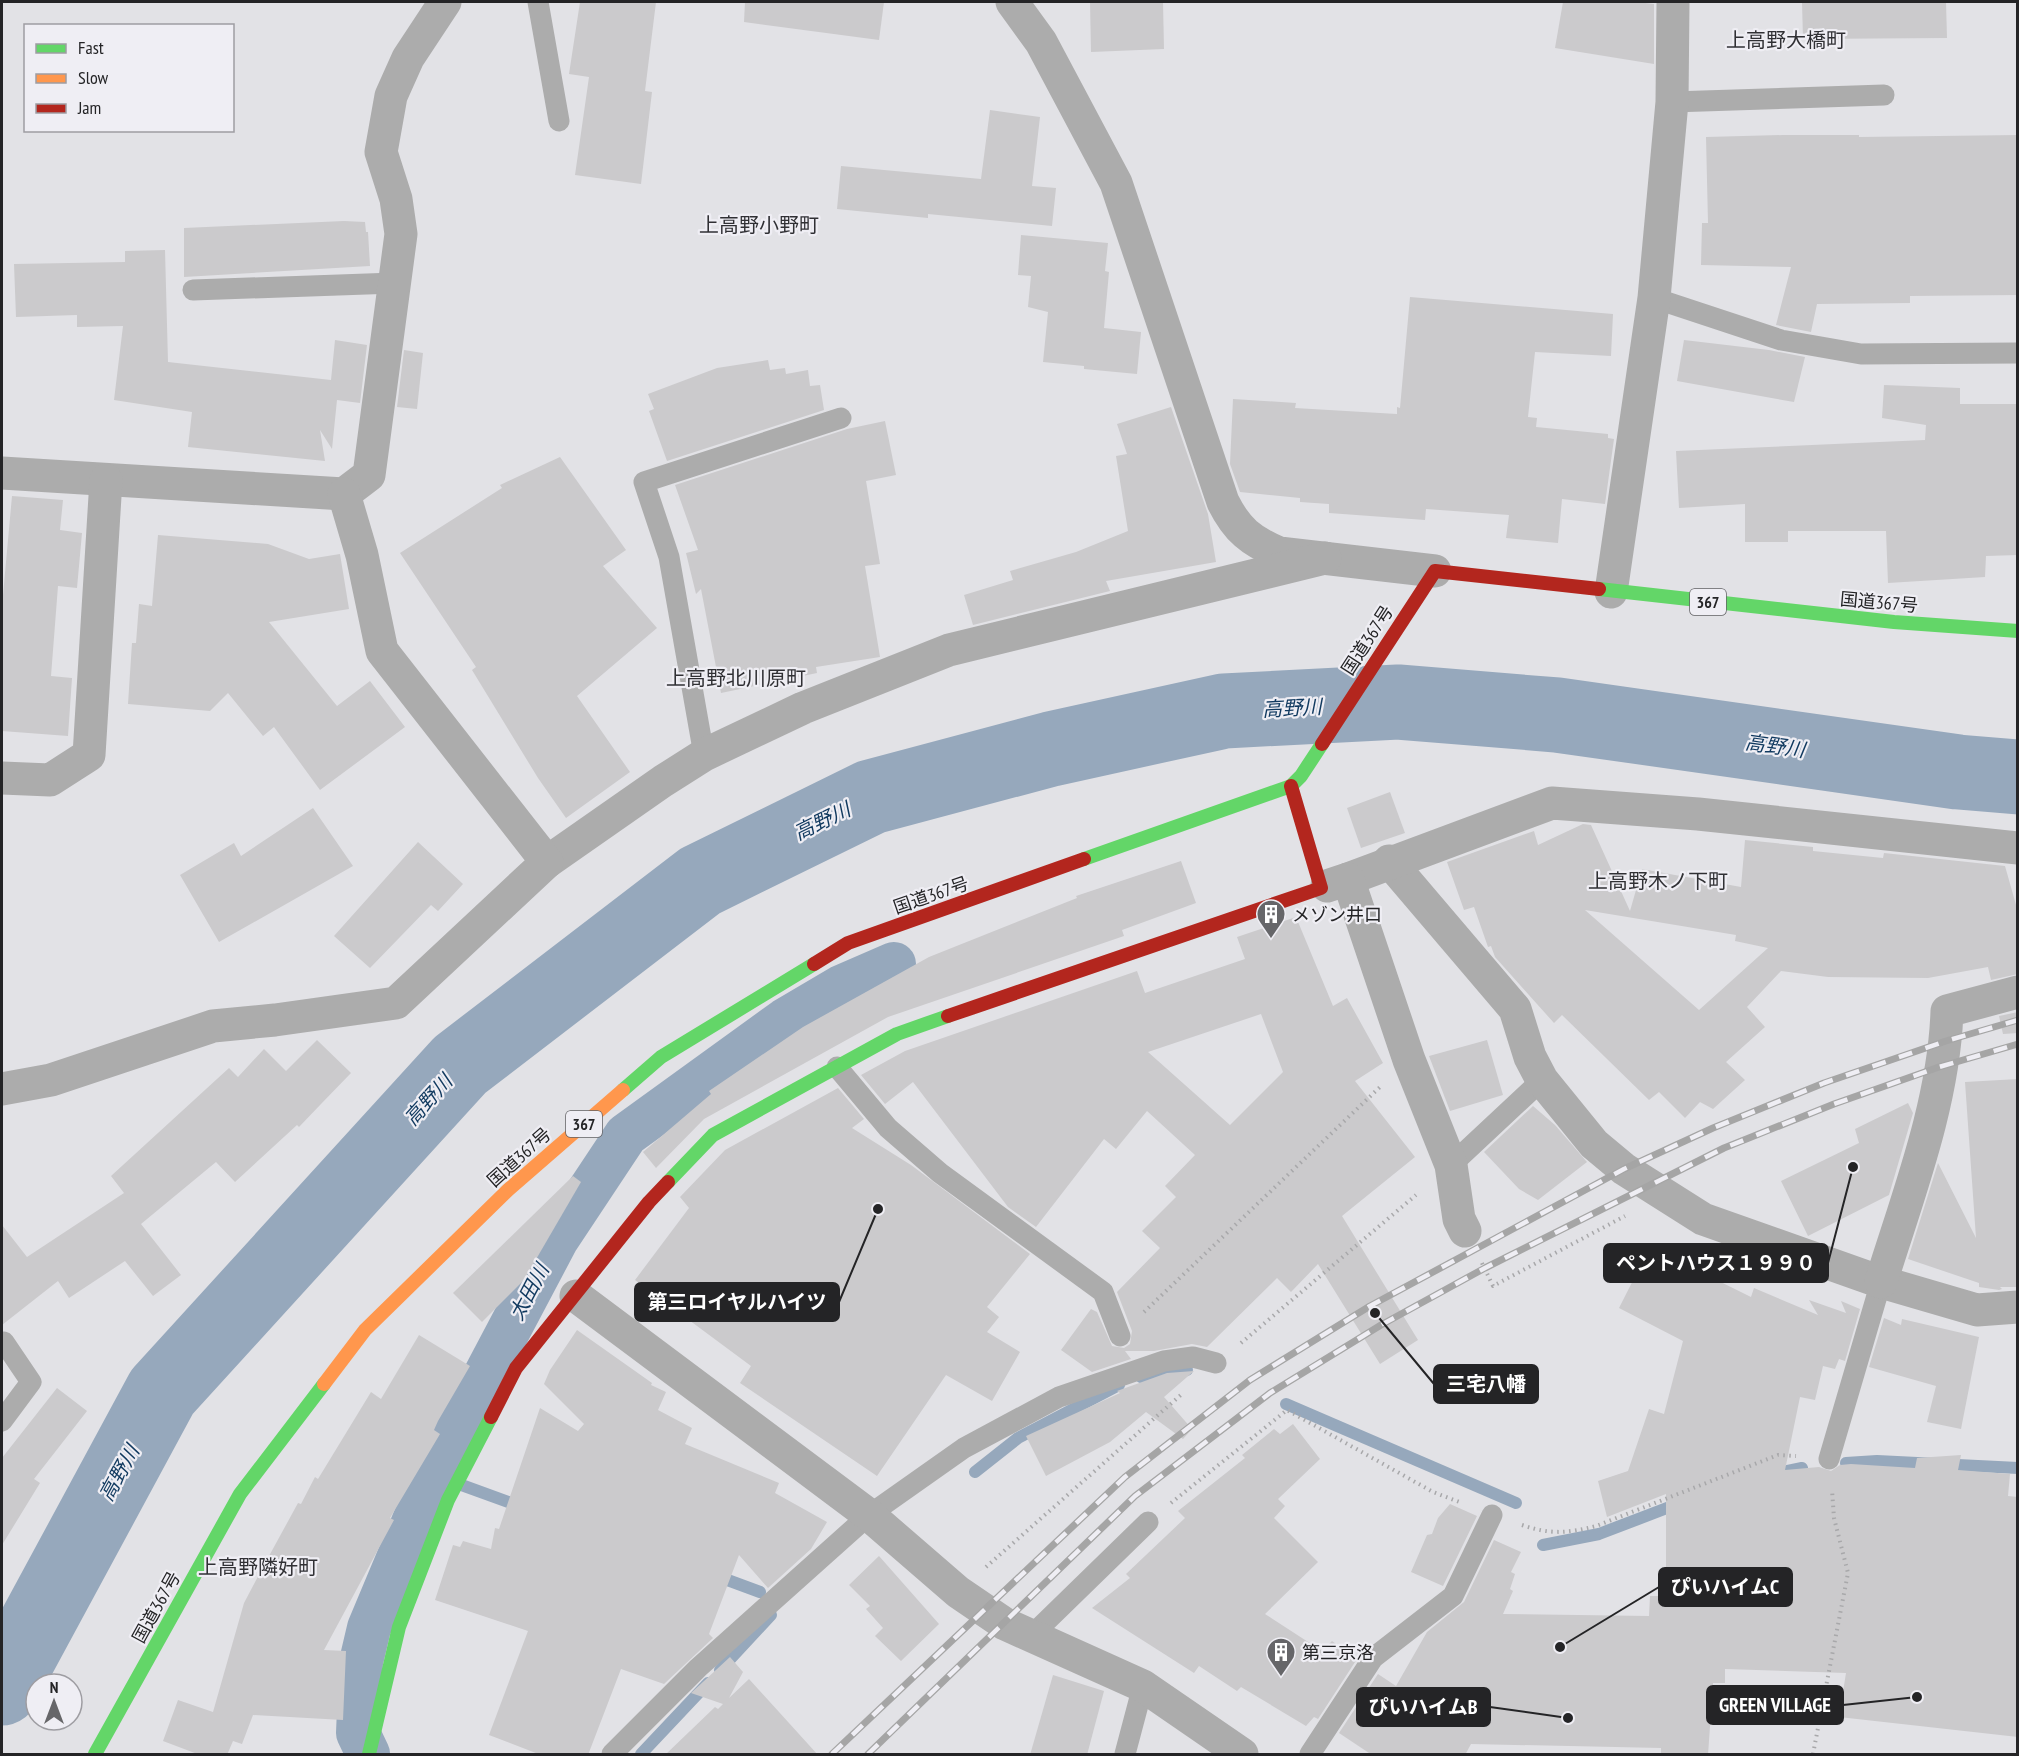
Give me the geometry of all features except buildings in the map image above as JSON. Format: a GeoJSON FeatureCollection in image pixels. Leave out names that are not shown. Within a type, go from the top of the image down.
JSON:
{"type":"FeatureCollection","features":[{"type":"Feature","properties":{"kind":"main road","name":"国道367号"},"geometry":{"type":"LineString","coordinates":[[95,1755],[240,1494],[364,1330],[508,1190],[661,1057],[848,943],[1291,786],[1301,776],[1435,571],[1894,622],[2018,631]]}},
{"type":"Feature","properties":{"kind":"main road"},"geometry":{"type":"LineString","coordinates":[[369,1755],[399,1627],[448,1500],[516,1368],[576,1296],[649,1202],[713,1135],[897,1034],[1334,883],[1291,786]]}},
{"type":"Feature","properties":{"kind":"street"},"geometry":{"type":"LineString","coordinates":[[2,474],[344,494],[369,475],[401,234],[396,199],[381,152],[391,96],[408,58],[445,2]]}},
{"type":"Feature","properties":{"kind":"street"},"geometry":{"type":"LineString","coordinates":[[1012,2],[1041,42],[1116,183],[1223,502],[1233,523],[1258,544],[1279,553],[1435,571]]}},
{"type":"Feature","properties":{"kind":"street"},"geometry":{"type":"LineString","coordinates":[[1611,592],[1654,298],[1672,102],[1673,2]]}},
{"type":"Feature","properties":{"kind":"street"},"geometry":{"type":"LineString","coordinates":[[2,778],[50,780],[89,754],[106,480]]}},
{"type":"Feature","properties":{"kind":"street"},"geometry":{"type":"LineString","coordinates":[[344,494],[362,555],[382,651],[547,862]]}},
{"type":"Feature","properties":{"kind":"street"},"geometry":{"type":"LineString","coordinates":[[2,1089],[51,1080],[213,1026],[396,1003],[547,862],[704,755],[804,708],[949,650],[1325,558]]}},
{"type":"Feature","properties":{"kind":"street"},"geometry":{"type":"LineString","coordinates":[[1465,1231],[1459,1219],[1451,1165],[1334,883],[1552,803],[1698,814],[2018,848]]}},
{"type":"Feature","properties":{"kind":"street"},"geometry":{"type":"LineString","coordinates":[[1389,861],[1515,1009],[1530,1057],[1542,1080],[1594,1144],[1663,1195],[1703,1219],[1881,1282],[1977,1310],[2018,1307]]}},
{"type":"Feature","properties":{"kind":"street"},"geometry":{"type":"LineString","coordinates":[[1881,1282],[1931,1122],[1946,1041],[1947,1011],[2018,992]]}},
{"type":"Feature","properties":{"kind":"street"},"geometry":{"type":"LineString","coordinates":[[576,1296],[869,1515],[958,1592],[1005,1624],[1143,1686],[1226,1749]]}},
{"type":"Feature","properties":{"kind":"lane"},"geometry":{"type":"LineString","coordinates":[[538,2],[559,122]]}},
{"type":"Feature","properties":{"kind":"lane"},"geometry":{"type":"LineString","coordinates":[[1672,102],[1884,95]]}},
{"type":"Feature","properties":{"kind":"lane"},"geometry":{"type":"LineString","coordinates":[[194,290],[395,283]]}},
{"type":"Feature","properties":{"kind":"lane"},"geometry":{"type":"LineString","coordinates":[[1654,298],[1780,340],[1861,354],[2018,353]]}},
{"type":"Feature","properties":{"kind":"lane"},"geometry":{"type":"LineString","coordinates":[[704,755],[669,557],[644,482],[842,418]]}},
{"type":"Feature","properties":{"kind":"lane"},"geometry":{"type":"LineString","coordinates":[[837,1067],[888,1128],[940,1173],[1103,1292],[1120,1336]]}},
{"type":"Feature","properties":{"kind":"lane"},"geometry":{"type":"LineString","coordinates":[[1451,1165],[1542,1080]]}},
{"type":"Feature","properties":{"kind":"lane"},"geometry":{"type":"LineString","coordinates":[[1829,1459],[1881,1282]]}},
{"type":"Feature","properties":{"kind":"lane"},"geometry":{"type":"LineString","coordinates":[[2,1421],[32,1382],[4,1342]]}},
{"type":"Feature","properties":{"kind":"lane"},"geometry":{"type":"LineString","coordinates":[[612,1755],[698,1668],[869,1515],[964,1448],[1059,1397],[1164,1361],[1193,1357],[1216,1364]]}},
{"type":"Feature","properties":{"kind":"lane"},"geometry":{"type":"LineString","coordinates":[[1310,1755],[1373,1658],[1453,1596],[1492,1515]]}},
{"type":"Feature","properties":{"kind":"lane"},"geometry":{"type":"LineString","coordinates":[[1031,1636],[1148,1522]]}},
{"type":"Feature","properties":{"kind":"lane"},"geometry":{"type":"LineString","coordinates":[[1125,1755],[1143,1686]]}},
{"type":"Feature","properties":{"kind":"path"},"geometry":{"type":"LineString","coordinates":[[1120,1336],[1280,1179],[1409,1060]]}},
{"type":"Feature","properties":{"kind":"path"},"geometry":{"type":"LineString","coordinates":[[958,1592],[1216,1364],[1451,1165]]}},
{"type":"Feature","properties":{"kind":"path"},"geometry":{"type":"LineString","coordinates":[[1465,1231],[1472,1249],[1485,1268],[1493,1286],[1663,1195]]}},
{"type":"Feature","properties":{"kind":"path"},"geometry":{"type":"LineString","coordinates":[[1148,1522],[1287,1410],[1433,1492],[1539,1531],[1566,1534],[1633,1514],[1778,1455],[1829,1459],[1834,1518],[1848,1573],[1812,1755]]}},
{"type":"Feature","properties":{"kind":"waterway","name":"高野川"},"geometry":{"type":"LineString","coordinates":[[2,1688],[162,1392],[460,1065],[700,881],[871,797],[1051,749],[1224,711],[1398,702],[1557,715],[1958,772],[2018,777]]}},
{"type":"Feature","properties":{"kind":"waterway","name":"太田川"},"geometry":{"type":"LineString","coordinates":[[368,1754],[358,1733],[361,1662],[369,1628],[436,1468],[557,1239],[626,1135],[785,1020],[841,987],[894,964]]}},
{"type":"Feature","properties":{"kind":"waterway"},"geometry":{"type":"LineString","coordinates":[[1141,1377],[1187,1370]]}},
{"type":"Feature","properties":{"kind":"waterway"},"geometry":{"type":"LineString","coordinates":[[975,1472],[1018,1438],[1119,1385]]}},
{"type":"Feature","properties":{"kind":"waterway"},"geometry":{"type":"LineString","coordinates":[[1286,1404],[1516,1503]]}},
{"type":"Feature","properties":{"kind":"waterway"},"geometry":{"type":"LineString","coordinates":[[1846,1463],[1877,1461],[2018,1468]]}},
{"type":"Feature","properties":{"kind":"waterway"},"geometry":{"type":"LineString","coordinates":[[1777,1473],[1802,1468]]}},
{"type":"Feature","properties":{"kind":"waterway"},"geometry":{"type":"LineString","coordinates":[[434,1475],[522,1507]]}},
{"type":"Feature","properties":{"kind":"waterway"},"geometry":{"type":"LineString","coordinates":[[1543,1545],[1599,1534],[1680,1503]]}},
{"type":"Feature","properties":{"kind":"waterway"},"geometry":{"type":"LineString","coordinates":[[714,1575],[760,1592]]}},
{"type":"Feature","properties":{"kind":"waterway"},"geometry":{"type":"LineString","coordinates":[[720,1670],[771,1615]]}},
{"type":"Feature","properties":{"kind":"waterway"},"geometry":{"type":"LineString","coordinates":[[641,1754],[708,1683]]}},
{"type":"Feature","properties":{"kind":"railway"},"geometry":{"type":"LineString","coordinates":[[832,1754],[1125,1477],[1250,1380],[1370,1306],[1624,1169],[1713,1128],[1824,1083],[1946,1041],[2018,1020]]}},
{"type":"Feature","properties":{"kind":"railway"},"geometry":{"type":"LineString","coordinates":[[868,1754],[1135,1496],[1270,1393],[1381,1325],[1485,1268],[1724,1148],[1834,1104],[1939,1067],[2018,1044]]}},
{"type":"Feature","properties":{"kind":"traffic: fast"},"geometry":{"type":"LineString","coordinates":[[1599,589],[1894,622],[2018,631]]}},
{"type":"Feature","properties":{"kind":"traffic: fast"},"geometry":{"type":"LineString","coordinates":[[1084,859],[1291,786],[1301,776],[1322,744]]}},
{"type":"Feature","properties":{"kind":"traffic: fast"},"geometry":{"type":"LineString","coordinates":[[623,1090],[661,1057],[814,964]]}},
{"type":"Feature","properties":{"kind":"traffic: fast"},"geometry":{"type":"LineString","coordinates":[[668,1182],[713,1135],[897,1034],[948,1016]]}},
{"type":"Feature","properties":{"kind":"traffic: fast"},"geometry":{"type":"LineString","coordinates":[[95,1754],[240,1494],[324,1384]]}},
{"type":"Feature","properties":{"kind":"traffic: fast"},"geometry":{"type":"LineString","coordinates":[[369,1754],[399,1627],[448,1500],[491,1417]]}},
{"type":"Feature","properties":{"kind":"traffic: slow"},"geometry":{"type":"LineString","coordinates":[[324,1384],[365,1330],[508,1190],[623,1090]]}},
{"type":"Feature","properties":{"kind":"traffic: jam"},"geometry":{"type":"LineString","coordinates":[[1322,744],[1435,571],[1599,589]]}},
{"type":"Feature","properties":{"kind":"traffic: jam"},"geometry":{"type":"LineString","coordinates":[[948,1016],[1321,888],[1291,786]]}},
{"type":"Feature","properties":{"kind":"traffic: jam"},"geometry":{"type":"LineString","coordinates":[[814,964],[848,943],[1084,859]]}},
{"type":"Feature","properties":{"kind":"traffic: jam"},"geometry":{"type":"LineString","coordinates":[[491,1417],[516,1368],[649,1202],[668,1182]]}},
{"type":"Feature","properties":{"kind":"place","name":"メゾン井口"},"geometry":{"type":"Point","coordinates":[1271,940]}},
{"type":"Feature","properties":{"kind":"place","name":"ペントハウス１９９０"},"geometry":{"type":"Point","coordinates":[1853,1167]}},
{"type":"Feature","properties":{"kind":"place","name":"第三ロイヤルハイツ"},"geometry":{"type":"Point","coordinates":[878,1209]}},
{"type":"Feature","properties":{"kind":"place","name":"三宅八幡"},"geometry":{"type":"Point","coordinates":[1375,1313]}},
{"type":"Feature","properties":{"kind":"place","name":"ぴいハイムC"},"geometry":{"type":"Point","coordinates":[1560,1647]}},
{"type":"Feature","properties":{"kind":"place","name":"第三京洛"},"geometry":{"type":"Point","coordinates":[1281,1678]}},
{"type":"Feature","properties":{"kind":"place","name":"GREEN VILLAGE"},"geometry":{"type":"Point","coordinates":[1917,1697]}},
{"type":"Feature","properties":{"kind":"place","name":"ぴいハイムB"},"geometry":{"type":"Point","coordinates":[1568,1718]}},
{"type":"Feature","properties":{"kind":"district","name":"上高野大橋町"},"geometry":{"type":"Point","coordinates":[1786,40]}},
{"type":"Feature","properties":{"kind":"district","name":"上高野小野町"},"geometry":{"type":"Point","coordinates":[759,225]}},
{"type":"Feature","properties":{"kind":"district","name":"上高野北川原町"},"geometry":{"type":"Point","coordinates":[736,678]}},
{"type":"Feature","properties":{"kind":"district","name":"上高野木ノ下町"},"geometry":{"type":"Point","coordinates":[1658,881]}},
{"type":"Feature","properties":{"kind":"district","name":"上高野隣好町"},"geometry":{"type":"Point","coordinates":[258,1567]}}]}
